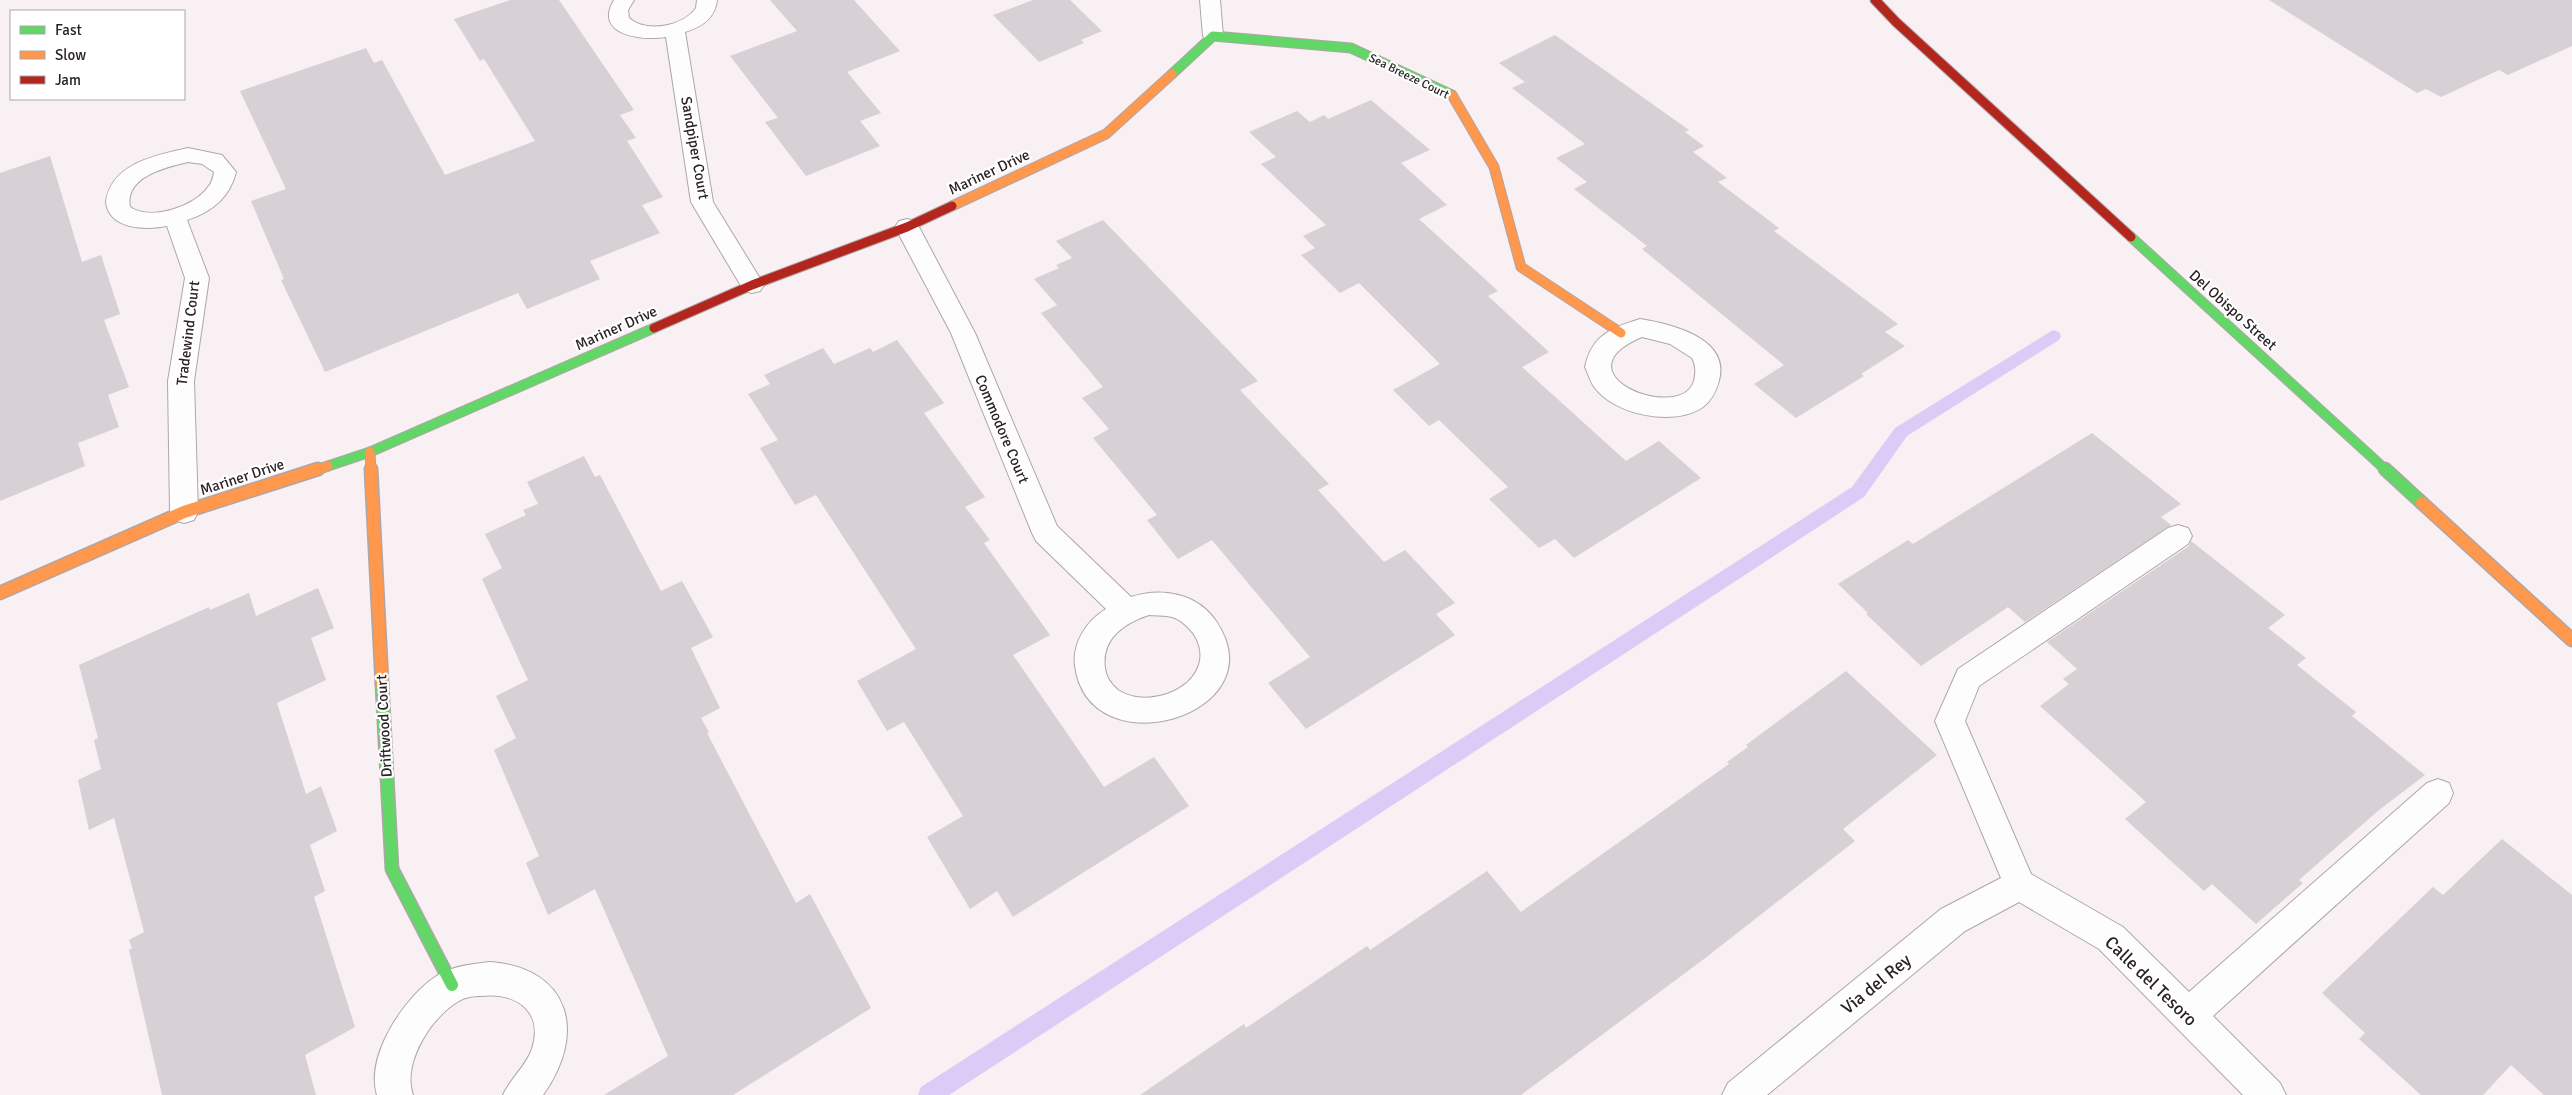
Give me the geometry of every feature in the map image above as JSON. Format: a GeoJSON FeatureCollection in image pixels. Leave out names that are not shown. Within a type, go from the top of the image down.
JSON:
{"type":"FeatureCollection","features":[{"type":"Feature","properties":{"kind":"street"},"geometry":{"type":"LineString","coordinates":[[624,0],[618,10],[619,20],[627,28],[639,32],[656,33],[674,30],[691,23],[702,14],[708,4],[707,0]]}},
{"type":"Feature","properties":{"kind":"street"},"geometry":{"type":"LineString","coordinates":[[1210,0],[1213,36]]}},
{"type":"Feature","properties":{"kind":"street","name":"Del Obispo Street"},"geometry":{"type":"LineString","coordinates":[[1875,0],[1896,22],[2572,640]]}},
{"type":"Feature","properties":{"kind":"street","name":"Sandpiper Court"},"geometry":{"type":"LineString","coordinates":[[674,30],[702,202],[752,284]]}},
{"type":"Feature","properties":{"kind":"street","name":"Mariner Drive"},"geometry":{"type":"LineString","coordinates":[[0,593],[184,512],[370,452],[752,284],[907,227],[1106,134],[1213,36]]}},
{"type":"Feature","properties":{"kind":"street","name":"Sea Breeze Court"},"geometry":{"type":"LineString","coordinates":[[1213,36],[1351,48],[1452,95],[1494,167],[1521,267],[1621,333]]}},
{"type":"Feature","properties":{"kind":"street","name":"Tradewind Court"},"geometry":{"type":"LineString","coordinates":[[175,216],[197,278],[181,381],[184,512]]}},
{"type":"Feature","properties":{"kind":"street","name":"Commodore Court"},"geometry":{"type":"LineString","coordinates":[[907,227],[962,333],[1046,533],[1126,610]]}},
{"type":"Feature","properties":{"kind":"street","name":"Driftwood Court"},"geometry":{"type":"LineString","coordinates":[[370,452],[392,869],[452,985]]}},
{"type":"Feature","properties":{"kind":"street"},"geometry":{"type":"LineString","coordinates":[[2020,886],[1950,721],[1968,678],[2178,536]]}},
{"type":"Feature","properties":{"kind":"street"},"geometry":{"type":"LineString","coordinates":[[1149,604],[1173,605],[1194,615],[1209,630],[1216,650],[1213,672],[1200,691],[1180,706],[1156,712],[1130,710],[1108,700],[1094,683],[1088,662],[1092,641],[1106,623],[1126,610],[1149,604]]}},
{"type":"Feature","properties":{"kind":"street"},"geometry":{"type":"LineString","coordinates":[[2188,1015],[2438,794]]}},
{"type":"Feature","properties":{"kind":"street","name":"Calle del Tesoro"},"geometry":{"type":"LineString","coordinates":[[2020,886],[2111,938],[2268,1095]]}},
{"type":"Feature","properties":{"kind":"street","name":"Via del Rey"},"geometry":{"type":"LineString","coordinates":[[1740,1095],[1953,920],[2020,886]]}},
{"type":"Feature","properties":{"kind":"street"},"geometry":{"type":"LineString","coordinates":[[395,1095],[392,1090],[394,1060],[407,1031],[452,985],[489,978],[517,980],[538,994],[550,1016],[550,1044],[538,1075],[521,1095]]}},
{"type":"Feature","properties":{"kind":"building"},"geometry":{"type":"Polygon","coordinates":[[[510,0],[559,0],[634,110],[620,115],[636,138],[627,141],[663,197],[642,205],[660,233],[590,261],[600,279],[527,309],[518,293],[325,372],[281,280],[284,279],[251,201],[286,189],[240,91],[366,48],[374,63],[382,60],[445,175],[535,141],[484,59],[480,61],[454,19],[510,0]]]}},
{"type":"Feature","properties":{"kind":"building"},"geometry":{"type":"Polygon","coordinates":[[[770,0],[854,0],[900,51],[847,72],[881,113],[860,121],[880,146],[806,176],[765,122],[778,118],[730,56],[797,31],[770,0]]]}},
{"type":"Feature","properties":{"kind":"building"},"geometry":{"type":"Polygon","coordinates":[[[1033,0],[1070,0],[1102,31],[1081,40],[1084,43],[1039,62],[993,15],[1033,0]]]}},
{"type":"Feature","properties":{"kind":"building"},"geometry":{"type":"Polygon","coordinates":[[[2269,0],[2572,0],[2572,46],[2508,75],[2499,70],[2441,97],[2426,89],[2417,93],[2269,0]]]}},
{"type":"Feature","properties":{"kind":"building"},"geometry":{"type":"Polygon","coordinates":[[[1555,35],[1689,130],[1685,132],[1704,146],[1693,152],[1727,178],[1718,182],[1779,228],[1774,231],[1898,324],[1885,332],[1905,346],[1861,374],[1864,376],[1796,418],[1754,384],[1784,365],[1642,249],[1647,246],[1574,189],[1587,182],[1556,158],[1585,144],[1512,88],[1525,82],[1499,63],[1555,35]]]}},
{"type":"Feature","properties":{"kind":"building"},"geometry":{"type":"Polygon","coordinates":[[[1371,100],[1430,150],[1401,163],[1447,205],[1419,219],[1498,291],[1488,296],[1549,352],[1522,367],[1626,461],[1659,441],[1701,478],[1574,558],[1555,539],[1539,548],[1489,499],[1508,487],[1439,420],[1429,426],[1393,390],[1440,364],[1359,283],[1340,293],[1301,255],[1315,248],[1303,236],[1326,225],[1261,164],[1276,157],[1249,132],[1297,111],[1310,122],[1324,115],[1328,119],[1371,100]]]}},
{"type":"Feature","properties":{"kind":"building"},"geometry":{"type":"Polygon","coordinates":[[[50,156],[82,262],[101,255],[120,314],[104,320],[129,387],[108,395],[119,427],[78,443],[85,466],[0,501],[0,173],[50,156]]]}},
{"type":"Feature","properties":{"kind":"building"},"geometry":{"type":"Polygon","coordinates":[[[1103,220],[1258,381],[1240,390],[1329,484],[1318,490],[1384,562],[1405,550],[1455,603],[1436,614],[1455,635],[1306,729],[1268,683],[1310,657],[1212,540],[1178,559],[1147,520],[1157,515],[1093,438],[1109,429],[1082,398],[1103,387],[1041,313],[1057,305],[1034,279],[1059,268],[1056,265],[1072,258],[1056,241],[1103,220]]]}},
{"type":"Feature","properties":{"kind":"building"},"geometry":{"type":"Polygon","coordinates":[[[897,340],[944,403],[924,413],[985,497],[965,507],[990,540],[984,543],[1050,635],[1013,655],[1104,787],[1154,757],[1189,806],[1013,917],[997,891],[970,909],[927,837],[963,816],[904,722],[887,731],[857,681],[916,649],[816,495],[795,505],[760,448],[778,440],[748,394],[770,384],[764,375],[823,348],[834,364],[870,348],[873,352],[897,340]]]}},
{"type":"Feature","properties":{"kind":"building"},"geometry":{"type":"Polygon","coordinates":[[[2092,433],[2181,504],[2161,517],[2171,525],[2025,622],[2008,607],[1921,666],[1866,614],[1868,613],[1838,584],[1908,540],[1913,544],[2092,433]]]}},
{"type":"Feature","properties":{"kind":"building"},"geometry":{"type":"Polygon","coordinates":[[[584,456],[595,477],[600,475],[661,591],[682,581],[713,637],[691,648],[720,708],[701,718],[709,732],[707,733],[796,903],[810,894],[871,1008],[733,1095],[604,1095],[668,1056],[595,889],[548,915],[526,863],[539,856],[494,750],[516,738],[496,696],[528,680],[482,579],[502,568],[485,534],[526,515],[523,510],[538,504],[527,482],[584,456]]]}},
{"type":"Feature","properties":{"kind":"building"},"geometry":{"type":"Polygon","coordinates":[[[2191,541],[2285,615],[2268,628],[2306,658],[2297,665],[2356,712],[2352,716],[2425,775],[2379,810],[2299,880],[2303,883],[2256,924],[2212,884],[2204,891],[2125,819],[2146,802],[2040,706],[2069,684],[2063,679],[2077,669],[2047,642],[2189,546],[2191,541]]]}},
{"type":"Feature","properties":{"kind":"building"},"geometry":{"type":"Polygon","coordinates":[[[318,588],[334,628],[311,638],[326,680],[277,703],[306,794],[321,786],[337,831],[310,845],[325,891],[314,897],[355,1027],[305,1055],[316,1095],[162,1095],[129,950],[132,948],[129,940],[144,932],[114,818],[89,830],[78,780],[101,769],[94,740],[98,738],[79,665],[209,607],[210,610],[249,593],[256,616],[318,588]]]}},
{"type":"Feature","properties":{"kind":"building"},"geometry":{"type":"Polygon","coordinates":[[[1846,671],[1937,755],[1843,829],[1855,841],[1704,959],[1521,1095],[1140,1095],[1244,1024],[1246,1028],[1367,946],[1370,950],[1487,871],[1521,912],[1729,764],[1727,762],[1748,747],[1746,745],[1846,671]]]}},
{"type":"Feature","properties":{"kind":"building"},"geometry":{"type":"Polygon","coordinates":[[[2502,839],[2572,895],[2572,1095],[2544,1095],[2511,1065],[2483,1095],[2421,1095],[2359,1039],[2365,1033],[2322,993],[2433,887],[2443,895],[2502,839]]]}},
{"type":"Feature","properties":{"kind":"waterway"},"geometry":{"type":"LineString","coordinates":[[929,1095],[1858,492],[1901,432],[2053,336]]}},
{"type":"Feature","properties":{"kind":"traffic: fast"},"geometry":{"type":"LineString","coordinates":[[1172,74],[1213,36],[1351,48],[1452,95]]}},
{"type":"Feature","properties":{"kind":"traffic: fast"},"geometry":{"type":"LineString","coordinates":[[2131,237],[2422,503]]}},
{"type":"Feature","properties":{"kind":"traffic: fast"},"geometry":{"type":"LineString","coordinates":[[328,466],[370,452],[654,328]]}},
{"type":"Feature","properties":{"kind":"traffic: fast"},"geometry":{"type":"LineString","coordinates":[[382,684],[392,869],[452,985]]}},
{"type":"Feature","properties":{"kind":"traffic: slow"},"geometry":{"type":"LineString","coordinates":[[952,206],[1106,134],[1172,74]]}},
{"type":"Feature","properties":{"kind":"traffic: slow"},"geometry":{"type":"LineString","coordinates":[[1452,95],[1494,167],[1521,267],[1621,333]]}},
{"type":"Feature","properties":{"kind":"traffic: slow"},"geometry":{"type":"LineString","coordinates":[[370,452],[382,684]]}},
{"type":"Feature","properties":{"kind":"traffic: slow"},"geometry":{"type":"LineString","coordinates":[[0,593],[184,512],[328,466]]}},
{"type":"Feature","properties":{"kind":"traffic: slow"},"geometry":{"type":"LineString","coordinates":[[2422,503],[2572,640]]}},
{"type":"Feature","properties":{"kind":"traffic: jam"},"geometry":{"type":"LineString","coordinates":[[1875,0],[1896,22],[2131,237]]}},
{"type":"Feature","properties":{"kind":"traffic: jam"},"geometry":{"type":"LineString","coordinates":[[654,328],[752,285],[907,227],[952,206]]}}]}
